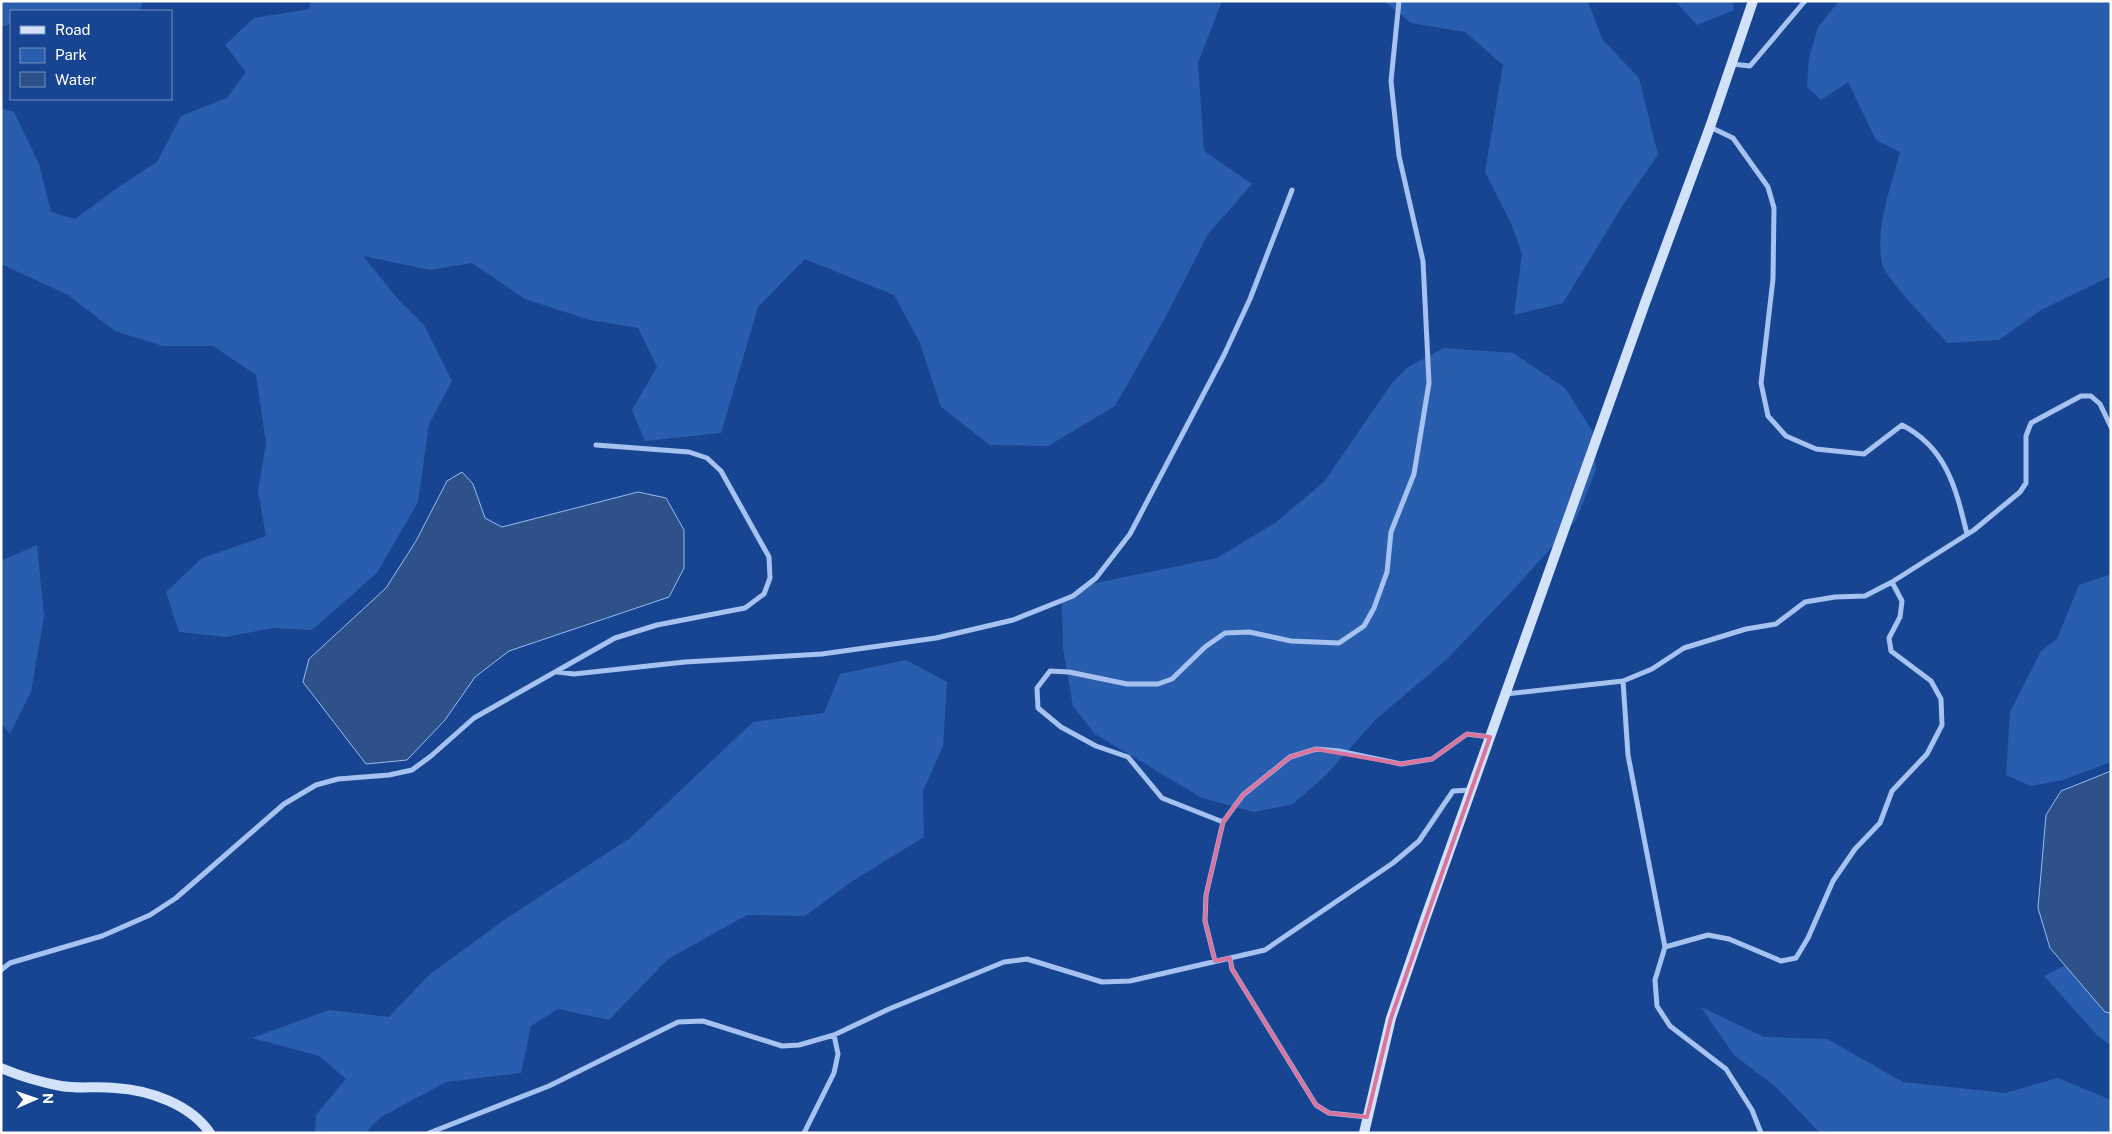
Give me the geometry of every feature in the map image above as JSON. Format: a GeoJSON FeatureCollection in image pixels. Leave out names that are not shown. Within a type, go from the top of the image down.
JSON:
{"type":"FeatureCollection","features":[{"type":"Feature","properties":{"kind":"street"},"geometry":{"type":"LineString","coordinates":[[1223,822],[1162,798],[1128,757],[1096,746],[1061,727],[1038,708],[1037,688],[1050,671],[1069,672],[1127,684],[1158,684],[1172,679],[1206,647],[1225,633],[1250,632],[1291,641],[1339,643],[1364,626],[1374,608],[1387,572],[1391,532],[1414,474],[1429,383],[1423,261],[1399,156],[1392,81],[1399,1]]}},
{"type":"Feature","properties":{"kind":"street"},"geometry":{"type":"LineString","coordinates":[[1364,1133],[1391,1018],[1424,919],[1710,127],[1753,1]]}},
{"type":"Feature","properties":{"kind":"street"},"geometry":{"type":"LineString","coordinates":[[1732,64],[1750,66],[1805,1]]}},
{"type":"Feature","properties":{"kind":"street"},"geometry":{"type":"LineString","coordinates":[[1710,127],[1733,138],[1768,187],[1774,208],[1773,279],[1761,383],[1768,416],[1786,436],[1816,449],[1864,454],[1902,425],[1914,432],[1945,463],[1955,484],[1967,534]]}},
{"type":"Feature","properties":{"kind":"street"},"geometry":{"type":"LineString","coordinates":[[557,672],[574,674],[684,662],[822,654],[936,638],[1013,620],[1073,596],[1096,578],[1130,534],[1224,355],[1253,290],[1292,190]]}},
{"type":"Feature","properties":{"kind":"street"},"geometry":{"type":"LineString","coordinates":[[1506,694],[1623,681],[1652,669],[1684,648],[1746,629],[1776,624],[1805,602],[1835,597],[1865,596],[1892,582],[1967,534],[2020,492],[2026,483],[2026,436],[2031,423],[2080,396],[2091,396],[2100,404],[2111,427]]}},
{"type":"Feature","properties":{"kind":"street"},"geometry":{"type":"LineString","coordinates":[[1,970],[10,962],[102,936],[150,915],[176,898],[284,804],[316,785],[338,779],[389,775],[412,770],[474,718],[615,638],[657,625],[745,608],[764,594],[770,578],[768,557],[721,471],[707,458],[689,452],[596,445]]}},
{"type":"Feature","properties":{"kind":"street"},"geometry":{"type":"LineString","coordinates":[[1665,947],[1708,936],[1729,939],[1781,961],[1796,958],[1808,938],[1833,881],[1855,849],[1880,823],[1892,791],[1927,754],[1942,725],[1941,698],[1931,681],[1891,651],[1889,638],[1900,617],[1902,601],[1892,582]]}},
{"type":"Feature","properties":{"kind":"street"},"geometry":{"type":"LineString","coordinates":[[1623,681],[1628,756],[1665,947],[1655,980],[1657,1006],[1670,1026],[1726,1069],[1752,1110],[1761,1133]]}},
{"type":"Feature","properties":{"kind":"street"},"geometry":{"type":"LineString","coordinates":[[1214,961],[1205,921],[1206,895],[1223,822],[1243,795],[1290,757],[1316,749],[1339,751],[1401,764],[1432,759],[1467,734],[1490,737]]}},
{"type":"Feature","properties":{"kind":"street"},"geometry":{"type":"LineString","coordinates":[[429,1133],[549,1086],[678,1022],[703,1021],[782,1046],[799,1045],[834,1035],[889,1009],[1004,962],[1028,959],[1102,982],[1130,981],[1266,950],[1393,864],[1419,841],[1454,791],[1472,790]]}},
{"type":"Feature","properties":{"kind":"street"},"geometry":{"type":"LineString","coordinates":[[1230,958],[1232,970],[1316,1106],[1329,1113],[1367,1117]]}},
{"type":"Feature","properties":{"kind":"street"},"geometry":{"type":"LineString","coordinates":[[804,1133],[834,1073],[838,1054],[834,1035]]}},
{"type":"Feature","properties":{"kind":"street"},"geometry":{"type":"LineString","coordinates":[[1,1068],[20,1076],[62,1086],[114,1088],[148,1094],[172,1102],[190,1112],[210,1133]]}},
{"type":"Feature","properties":{"kind":"highlighted area"},"geometry":{"type":"Polygon","coordinates":[[[1467,734],[1490,737],[1391,1018],[1367,1117],[1329,1113],[1316,1105],[1232,969],[1230,958],[1215,961],[1205,921],[1206,895],[1223,822],[1243,795],[1290,757],[1316,749],[1401,764],[1432,759],[1467,734]]]}},
{"type":"Feature","properties":{"kind":"green space"},"geometry":{"type":"Polygon","coordinates":[[[1,1],[143,1],[140,10],[10,10],[10,24],[1,27],[1,1]]]}},
{"type":"Feature","properties":{"kind":"green space"},"geometry":{"type":"Polygon","coordinates":[[[310,1],[1222,1],[1198,63],[1204,151],[1252,184],[1208,234],[1164,320],[1115,406],[1048,446],[990,445],[941,407],[920,343],[894,295],[805,259],[758,307],[721,433],[645,441],[632,410],[657,367],[638,328],[590,320],[525,299],[472,263],[430,270],[363,256],[398,299],[424,325],[452,381],[429,424],[418,502],[377,573],[312,630],[272,628],[226,637],[179,632],[166,592],[202,558],[266,536],[258,491],[266,443],[256,375],[213,346],[163,346],[115,331],[68,295],[1,264],[1,108],[14,112],[39,164],[51,212],[75,219],[157,162],[181,116],[227,98],[246,72],[225,45],[254,18],[309,9],[310,1]]]}},
{"type":"Feature","properties":{"kind":"green space"},"geometry":{"type":"Polygon","coordinates":[[[1384,1],[1588,1],[1602,39],[1639,78],[1658,155],[1623,205],[1563,303],[1514,315],[1522,254],[1511,223],[1485,172],[1503,65],[1465,32],[1411,23],[1384,1]]]}},
{"type":"Feature","properties":{"kind":"green space"},"geometry":{"type":"Polygon","coordinates":[[[1675,1],[1733,1],[1734,10],[1697,25],[1675,1]]]}},
{"type":"Feature","properties":{"kind":"green space"},"geometry":{"type":"Polygon","coordinates":[[[1839,1],[2111,1],[2111,276],[2041,310],[1999,340],[1948,343],[1901,292],[1882,264],[1880,250],[1882,221],[1900,152],[1876,140],[1848,82],[1821,100],[1807,87],[1809,58],[1818,27],[1839,1]]]}},
{"type":"Feature","properties":{"kind":"green space"},"geometry":{"type":"Polygon","coordinates":[[[1444,348],[1513,353],[1565,388],[1593,432],[1596,470],[1576,520],[1515,588],[1446,660],[1375,720],[1327,774],[1293,804],[1254,812],[1202,798],[1095,734],[1073,706],[1063,648],[1062,601],[1086,585],[1217,558],[1275,523],[1324,482],[1392,383],[1408,367],[1444,348]]]}},
{"type":"Feature","properties":{"kind":"green space"},"geometry":{"type":"Polygon","coordinates":[[[37,545],[44,616],[31,692],[10,734],[1,723],[1,561],[37,545]]]}},
{"type":"Feature","properties":{"kind":"green space"},"geometry":{"type":"Polygon","coordinates":[[[2111,574],[2111,762],[2063,780],[2031,786],[2006,775],[2010,712],[2041,651],[2057,639],[2079,585],[2111,574]]]}},
{"type":"Feature","properties":{"kind":"green space"},"geometry":{"type":"Polygon","coordinates":[[[906,660],[947,682],[943,746],[923,791],[924,837],[851,882],[805,916],[747,915],[668,959],[609,1020],[558,1009],[531,1026],[521,1073],[446,1082],[381,1117],[365,1133],[315,1133],[316,1115],[346,1079],[319,1056],[252,1038],[329,1010],[389,1017],[429,975],[504,920],[630,838],[753,722],[824,713],[840,674],[906,660]]]}},
{"type":"Feature","properties":{"kind":"green space"},"geometry":{"type":"Polygon","coordinates":[[[2090,953],[2111,976],[2111,1046],[2097,1035],[2044,976],[2090,953]]]}},
{"type":"Feature","properties":{"kind":"green space"},"geometry":{"type":"Polygon","coordinates":[[[1701,1007],[1764,1037],[1827,1039],[1903,1082],[2005,1093],[2058,1078],[2111,1100],[2111,1133],[1820,1133],[1776,1087],[1734,1055],[1701,1007]]]}},
{"type":"Feature","properties":{"kind":"water"},"geometry":{"type":"Polygon","coordinates":[[[462,472],[473,484],[485,518],[502,527],[638,492],[666,498],[684,530],[684,568],[669,597],[509,651],[475,677],[445,720],[407,760],[366,764],[303,682],[309,659],[386,588],[416,541],[447,481],[462,472]]]}},
{"type":"Feature","properties":{"kind":"water"},"geometry":{"type":"Polygon","coordinates":[[[2111,771],[2111,1013],[2105,1012],[2050,948],[2038,908],[2046,815],[2061,791],[2111,771]]]}}]}
